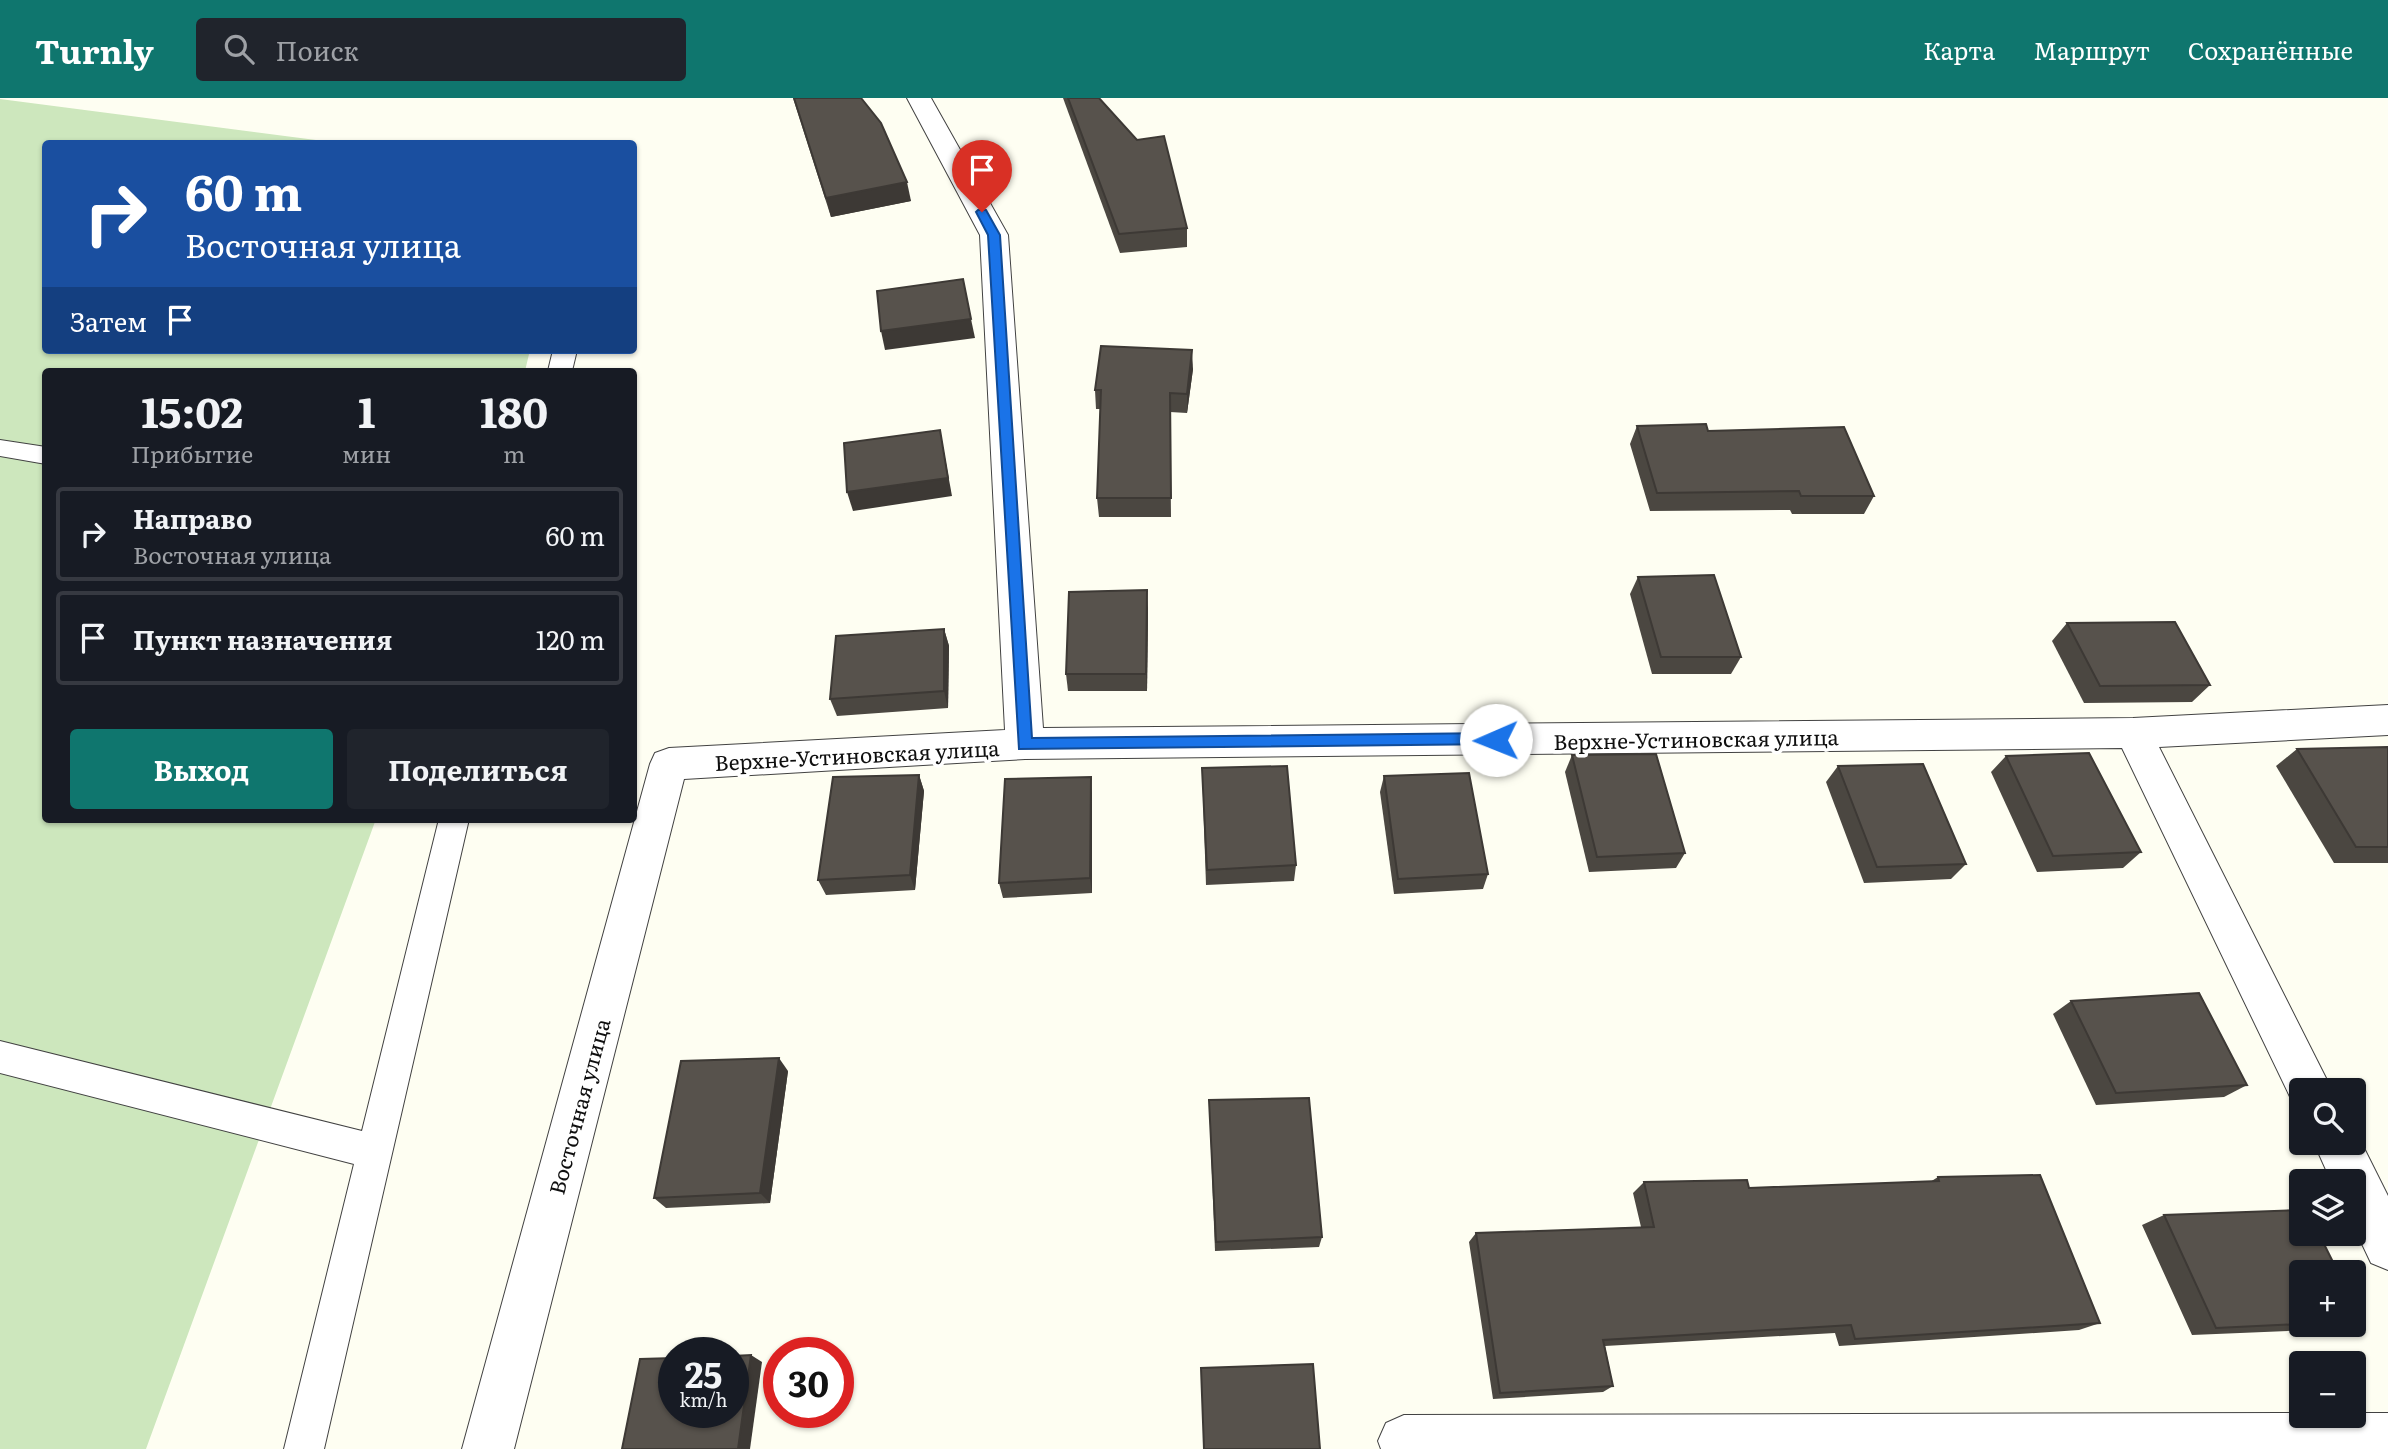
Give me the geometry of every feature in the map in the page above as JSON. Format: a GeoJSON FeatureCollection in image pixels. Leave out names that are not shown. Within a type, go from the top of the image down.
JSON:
{"type":"FeatureCollection","features":[{"type":"Feature","properties":{"kind":"street"},"geometry":{"type":"LineString","coordinates":[[919,98],[994,235],[1024,744]]}},
{"type":"Feature","properties":{"kind":"street","name":"Верхне-Устиновская улица"},"geometry":{"type":"LineString","coordinates":[[669,764],[1024,744],[2133,733],[2388,720]]}},
{"type":"Feature","properties":{"kind":"street"},"geometry":{"type":"LineString","coordinates":[[2133,733],[2305,1078]]}},
{"type":"Feature","properties":{"kind":"street","name":"Восточная улица"},"geometry":{"type":"LineString","coordinates":[[488,1449],[669,764]]}},
{"type":"Feature","properties":{"kind":"street"},"geometry":{"type":"LineString","coordinates":[[2343,1155],[2388,1246]]}},
{"type":"Feature","properties":{"kind":"street"},"geometry":{"type":"LineString","coordinates":[[1404,1445],[2388,1439]]}},
{"type":"Feature","properties":{"kind":"lane"},"geometry":{"type":"LineString","coordinates":[[0,448],[42,455]]}},
{"type":"Feature","properties":{"kind":"lane"},"geometry":{"type":"LineString","coordinates":[[304,1449],[453,823]]}},
{"type":"Feature","properties":{"kind":"lane"},"geometry":{"type":"LineString","coordinates":[[0,1056],[375,1152]]}},
{"type":"Feature","properties":{"kind":"green space"},"geometry":{"type":"Polygon","coordinates":[[[0,99],[316,140],[42,140],[42,354],[529,354],[526,368],[42,368],[42,823],[375,823],[146,1449],[0,1449],[0,99]]]}},
{"type":"Feature","properties":{"kind":"building"},"geometry":{"type":"Polygon","coordinates":[[[794,98],[861,98],[881,123],[907,182],[826,198],[794,98]]]}},
{"type":"Feature","properties":{"kind":"building"},"geometry":{"type":"Polygon","coordinates":[[[1068,98],[1099,98],[1137,140],[1164,136],[1187,228],[1119,234],[1068,98]]]}},
{"type":"Feature","properties":{"kind":"building"},"geometry":{"type":"Polygon","coordinates":[[[963,279],[971,319],[881,331],[877,291],[963,279]]]}},
{"type":"Feature","properties":{"kind":"building"},"geometry":{"type":"Polygon","coordinates":[[[1101,346],[1192,350],[1187,394],[1170,393],[1171,498],[1097,498],[1101,390],[1095,390],[1101,346]]]}},
{"type":"Feature","properties":{"kind":"building"},"geometry":{"type":"Polygon","coordinates":[[[1706,424],[1708,431],[1844,427],[1874,496],[1801,496],[1799,491],[1657,493],[1637,426],[1706,424]]]}},
{"type":"Feature","properties":{"kind":"building"},"geometry":{"type":"Polygon","coordinates":[[[940,430],[948,478],[847,492],[844,443],[940,430]]]}},
{"type":"Feature","properties":{"kind":"building"},"geometry":{"type":"Polygon","coordinates":[[[1714,575],[1741,657],[1661,657],[1638,577],[1714,575]]]}},
{"type":"Feature","properties":{"kind":"building"},"geometry":{"type":"Polygon","coordinates":[[[1147,590],[1146,674],[1066,674],[1069,592],[1147,590]]]}},
{"type":"Feature","properties":{"kind":"building"},"geometry":{"type":"Polygon","coordinates":[[[2175,622],[2210,685],[2100,686],[2067,623],[2175,622]]]}},
{"type":"Feature","properties":{"kind":"building"},"geometry":{"type":"Polygon","coordinates":[[[944,629],[944,691],[830,699],[836,636],[944,629]]]}},
{"type":"Feature","properties":{"kind":"building"},"geometry":{"type":"Polygon","coordinates":[[[2388,747],[2388,847],[2356,847],[2297,749],[2388,747]]]}},
{"type":"Feature","properties":{"kind":"building"},"geometry":{"type":"Polygon","coordinates":[[[2089,753],[2141,852],[2053,856],[2006,756],[2089,753]]]}},
{"type":"Feature","properties":{"kind":"building"},"geometry":{"type":"Polygon","coordinates":[[[1656,754],[1685,853],[1597,857],[1572,755],[1656,754]]]}},
{"type":"Feature","properties":{"kind":"building"},"geometry":{"type":"Polygon","coordinates":[[[1923,764],[1966,864],[1877,867],[1838,766],[1923,764]]]}},
{"type":"Feature","properties":{"kind":"building"},"geometry":{"type":"Polygon","coordinates":[[[1287,766],[1296,865],[1207,870],[1202,768],[1287,766]]]}},
{"type":"Feature","properties":{"kind":"building"},"geometry":{"type":"Polygon","coordinates":[[[1469,773],[1488,874],[1398,879],[1384,776],[1469,773]]]}},
{"type":"Feature","properties":{"kind":"building"},"geometry":{"type":"Polygon","coordinates":[[[919,775],[910,875],[818,880],[833,777],[919,775]]]}},
{"type":"Feature","properties":{"kind":"building"},"geometry":{"type":"Polygon","coordinates":[[[1091,777],[1090,878],[999,883],[1005,779],[1091,777]]]}},
{"type":"Feature","properties":{"kind":"building"},"geometry":{"type":"Polygon","coordinates":[[[2199,993],[2247,1085],[2116,1093],[2071,1001],[2199,993]]]}},
{"type":"Feature","properties":{"kind":"building"},"geometry":{"type":"Polygon","coordinates":[[[779,1058],[760,1193],[654,1198],[681,1061],[779,1058]]]}},
{"type":"Feature","properties":{"kind":"building"},"geometry":{"type":"Polygon","coordinates":[[[1309,1098],[1322,1237],[1216,1242],[1209,1100],[1309,1098]]]}},
{"type":"Feature","properties":{"kind":"building"},"geometry":{"type":"Polygon","coordinates":[[[2040,1175],[2100,1323],[1855,1339],[1851,1325],[1603,1340],[1613,1386],[1500,1393],[1476,1233],[1654,1227],[1644,1182],[1747,1180],[1749,1188],[1939,1181],[1938,1177],[2040,1175]]]}},
{"type":"Feature","properties":{"kind":"building"},"geometry":{"type":"Polygon","coordinates":[[[2289,1210],[2289,1246],[2325,1246],[2332,1260],[2289,1260],[2289,1325],[2216,1328],[2164,1215],[2289,1210]]]}},
{"type":"Feature","properties":{"kind":"building"},"geometry":{"type":"Polygon","coordinates":[[[658,1358],[658,1428],[741,1428],[738,1449],[622,1449],[640,1359],[658,1358]]]}},
{"type":"Feature","properties":{"kind":"building"},"geometry":{"type":"Polygon","coordinates":[[[1313,1364],[1320,1449],[1204,1449],[1201,1368],[1313,1364]]]}},
{"type":"Feature","properties":{"kind":"route"},"geometry":{"type":"LineString","coordinates":[[982,212],[994,235],[1024,744],[1496,740]]}}]}
